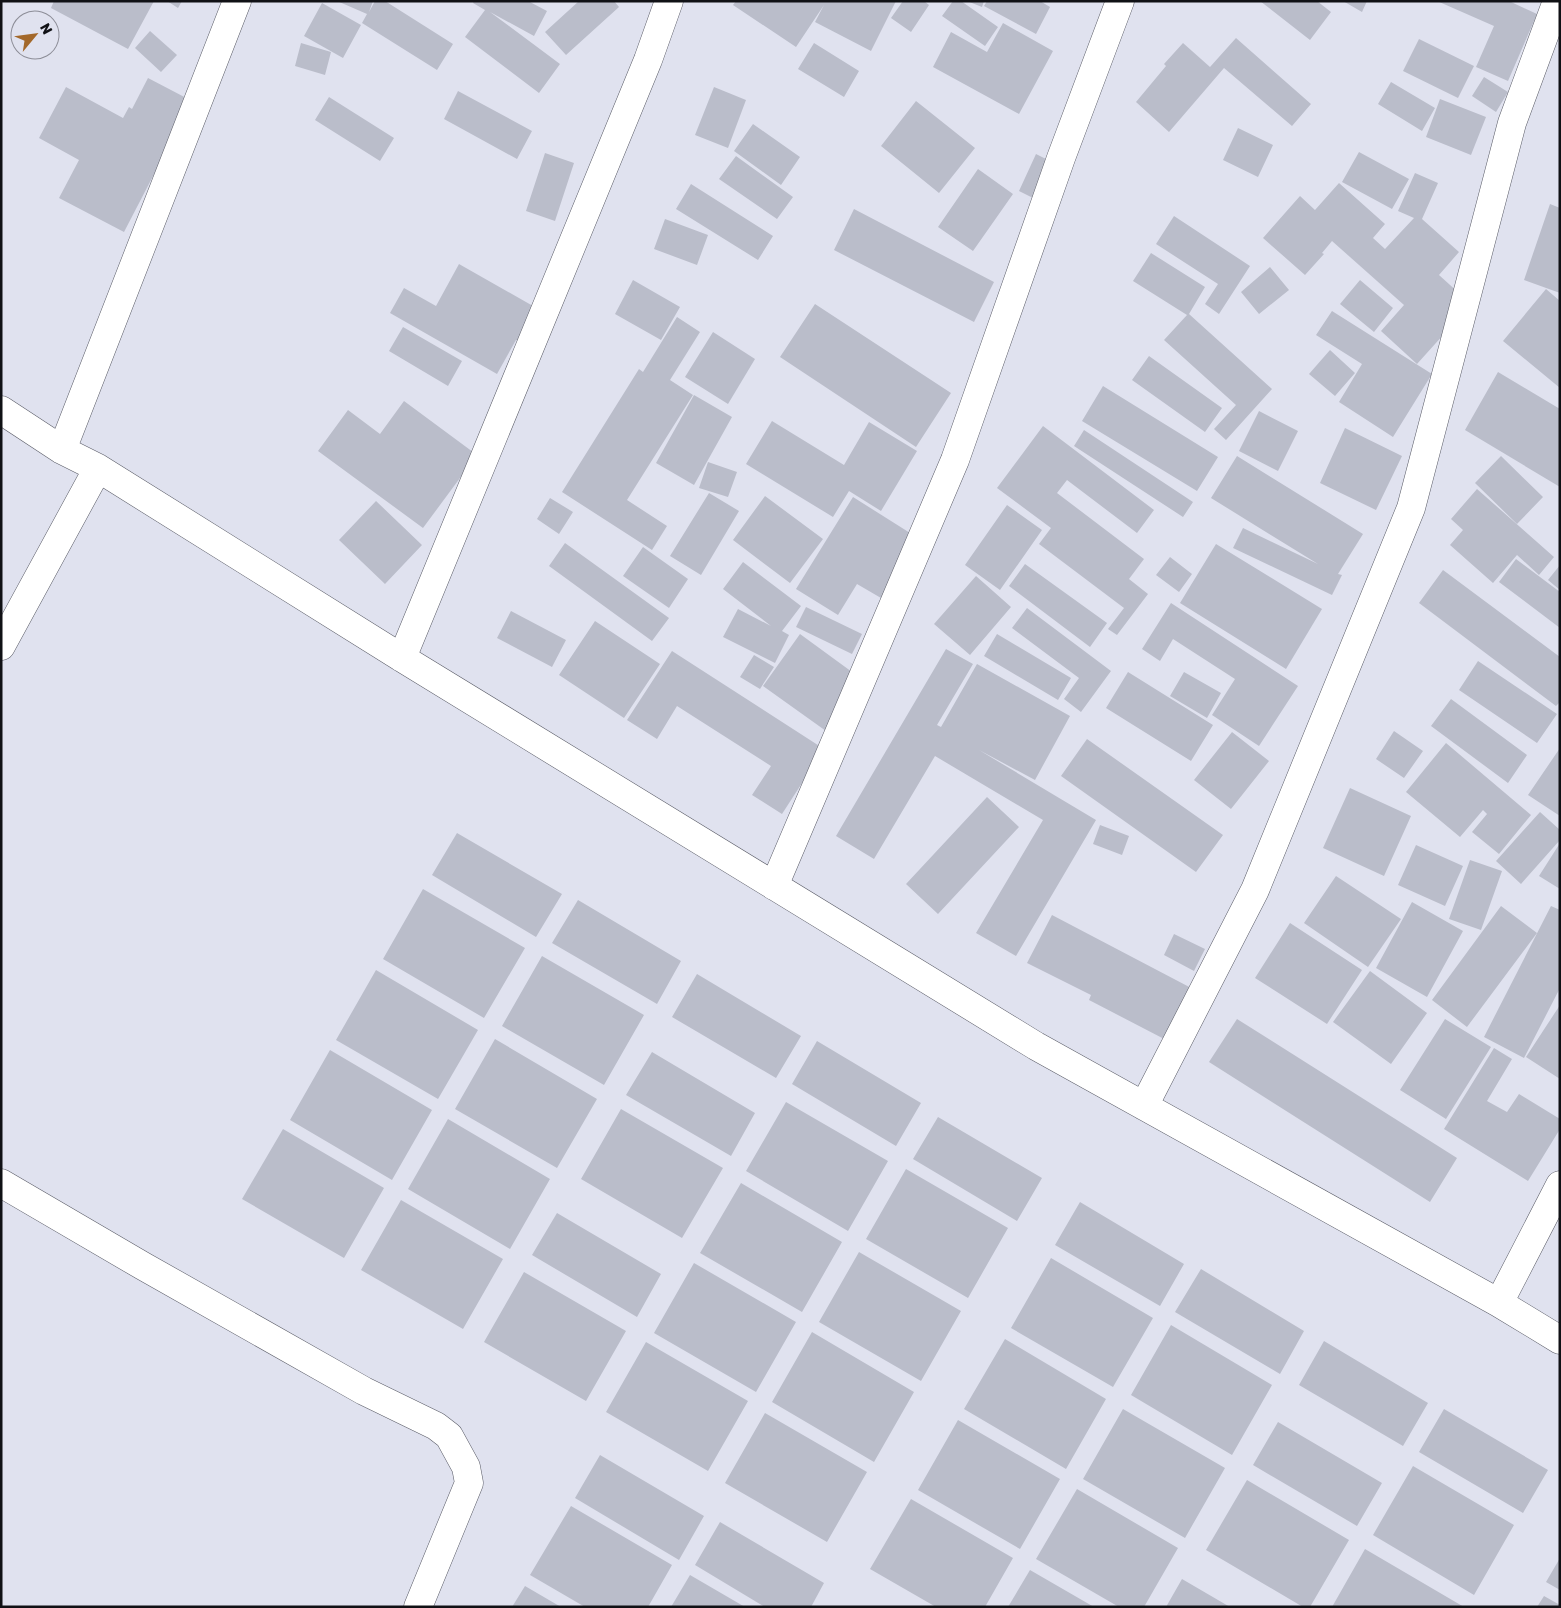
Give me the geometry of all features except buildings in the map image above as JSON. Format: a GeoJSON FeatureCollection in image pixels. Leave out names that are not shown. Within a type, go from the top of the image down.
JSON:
{"type":"FeatureCollection","features":[{"type":"Feature","properties":{"kind":"street"},"geometry":{"type":"LineString","coordinates":[[62,450],[237,1]]}},
{"type":"Feature","properties":{"kind":"street"},"geometry":{"type":"LineString","coordinates":[[402,658],[648,60],[669,1]]}},
{"type":"Feature","properties":{"kind":"street"},"geometry":{"type":"LineString","coordinates":[[774,886],[955,460],[1061,158],[1120,1]]}},
{"type":"Feature","properties":{"kind":"street"},"geometry":{"type":"LineString","coordinates":[[1144,1106],[1255,890],[1411,508],[1512,123],[1557,1]]}},
{"type":"Feature","properties":{"kind":"street"},"geometry":{"type":"LineString","coordinates":[[1,410],[62,450],[98,468],[402,658],[1036,1046],[1499,1303],[1560,1340]]}},
{"type":"Feature","properties":{"kind":"street"},"geometry":{"type":"LineString","coordinates":[[1,646],[98,468]]}},
{"type":"Feature","properties":{"kind":"street"},"geometry":{"type":"LineString","coordinates":[[1,1182],[151,1271],[364,1391],[436,1426],[449,1436],[466,1467],[469,1482],[418,1607]]}},
{"type":"Feature","properties":{"kind":"street"},"geometry":{"type":"LineString","coordinates":[[1499,1303],[1560,1185]]}}]}
